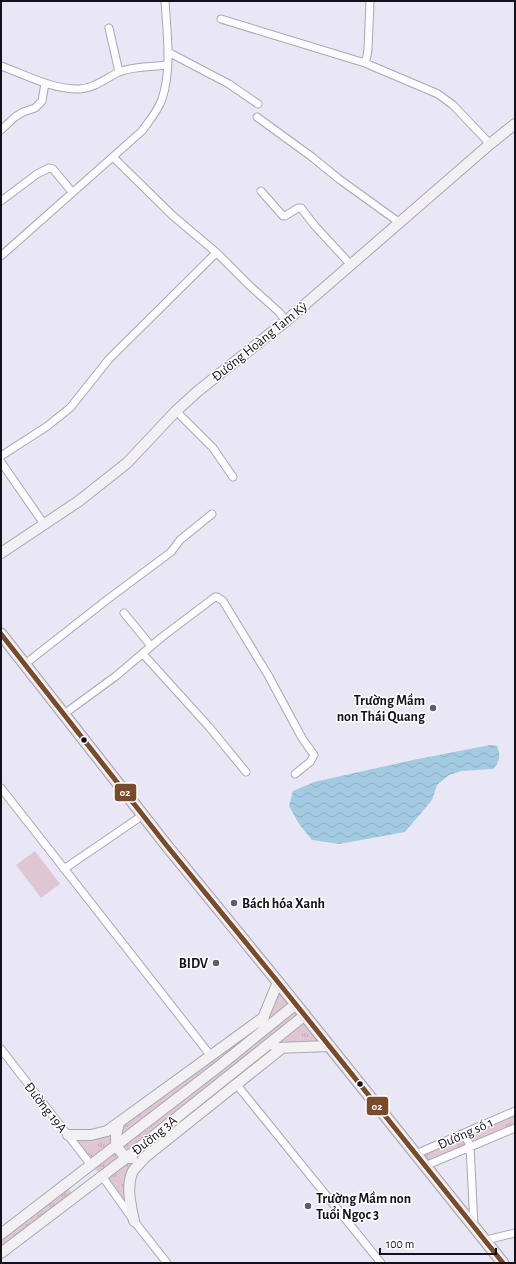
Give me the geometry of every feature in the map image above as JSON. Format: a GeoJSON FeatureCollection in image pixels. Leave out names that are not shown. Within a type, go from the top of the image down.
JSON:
{"type":"FeatureCollection","features":[{"type":"Feature","properties":{"kind":"main road"},"geometry":{"type":"LineString","coordinates":[[1,634],[143,815],[503,1263]]}},
{"type":"Feature","properties":{"kind":"street"},"geometry":{"type":"LineString","coordinates":[[1,256],[142,131],[157,110],[162,100],[167,66],[168,52],[165,1]]}},
{"type":"Feature","properties":{"kind":"street"},"geometry":{"type":"LineString","coordinates":[[364,63],[368,49],[370,1]]}},
{"type":"Feature","properties":{"kind":"street"},"geometry":{"type":"LineString","coordinates":[[221,19],[364,63],[438,94],[453,105],[490,144]]}},
{"type":"Feature","properties":{"kind":"street"},"geometry":{"type":"LineString","coordinates":[[108,28],[119,72]]}},
{"type":"Feature","properties":{"kind":"street"},"geometry":{"type":"LineString","coordinates":[[168,52],[229,84],[258,104]]}},
{"type":"Feature","properties":{"kind":"street"},"geometry":{"type":"LineString","coordinates":[[1,66],[45,83],[80,89],[94,86],[119,72],[135,68],[167,66]]}},
{"type":"Feature","properties":{"kind":"street"},"geometry":{"type":"LineString","coordinates":[[1,130],[14,117],[35,108],[42,101],[45,83]]}},
{"type":"Feature","properties":{"kind":"street"},"geometry":{"type":"LineString","coordinates":[[257,117],[303,150],[339,179],[400,222]]}},
{"type":"Feature","properties":{"kind":"street","name":"Đường Hoàng Tam Kỳ"},"geometry":{"type":"LineString","coordinates":[[1,554],[79,501],[127,463],[176,411],[198,391],[286,321],[515,124]]}},
{"type":"Feature","properties":{"kind":"street"},"geometry":{"type":"LineString","coordinates":[[113,157],[172,215],[216,253],[279,312],[286,321]]}},
{"type":"Feature","properties":{"kind":"street"},"geometry":{"type":"LineString","coordinates":[[1,201],[37,174],[49,168],[53,170],[72,192]]}},
{"type":"Feature","properties":{"kind":"street"},"geometry":{"type":"LineString","coordinates":[[261,191],[283,216],[300,208],[350,265]]}},
{"type":"Feature","properties":{"kind":"street"},"geometry":{"type":"LineString","coordinates":[[1,456],[46,427],[70,408],[109,359],[216,253]]}},
{"type":"Feature","properties":{"kind":"street"},"geometry":{"type":"LineString","coordinates":[[176,411],[213,448],[233,477]]}},
{"type":"Feature","properties":{"kind":"street"},"geometry":{"type":"LineString","coordinates":[[1,462],[44,524]]}},
{"type":"Feature","properties":{"kind":"street"},"geometry":{"type":"LineString","coordinates":[[25,664],[171,552],[180,540],[212,514]]}},
{"type":"Feature","properties":{"kind":"street"},"geometry":{"type":"LineString","coordinates":[[64,714],[116,676],[151,646],[214,597],[220,598],[268,675],[302,738],[314,755],[310,762],[295,774]]}},
{"type":"Feature","properties":{"kind":"street"},"geometry":{"type":"LineString","coordinates":[[124,613],[151,646]]}},
{"type":"Feature","properties":{"kind":"street"},"geometry":{"type":"LineString","coordinates":[[143,654],[195,711],[246,772]]}},
{"type":"Feature","properties":{"kind":"street"},"geometry":{"type":"LineString","coordinates":[[1,788],[211,1056]]}},
{"type":"Feature","properties":{"kind":"street"},"geometry":{"type":"LineString","coordinates":[[64,869],[143,815]]}},
{"type":"Feature","properties":{"kind":"street"},"geometry":{"type":"LineString","coordinates":[[255,1038],[278,982]]}},
{"type":"Feature","properties":{"kind":"street","name":"Đường 3A"},"geometry":{"type":"LineString","coordinates":[[1,1234],[255,1038],[296,1004]]}},
{"type":"Feature","properties":{"kind":"street","name":"Đường 3A"},"geometry":{"type":"LineString","coordinates":[[1,1253],[126,1158],[305,1015]]}},
{"type":"Feature","properties":{"kind":"street","name":"Đường 3A"},"geometry":{"type":"LineString","coordinates":[[68,1135],[91,1135],[107,1132],[264,1017]]}},
{"type":"Feature","properties":{"kind":"street"},"geometry":{"type":"LineString","coordinates":[[264,1048],[330,1046]]}},
{"type":"Feature","properties":{"kind":"street","name":"Đường 3A"},"geometry":{"type":"LineString","coordinates":[[134,1221],[130,1204],[132,1173],[144,1158],[282,1048]]}},
{"type":"Feature","properties":{"kind":"street","name":"Đường 19A"},"geometry":{"type":"LineString","coordinates":[[1,1049],[91,1165]]}},
{"type":"Feature","properties":{"kind":"street"},"geometry":{"type":"LineString","coordinates":[[237,1085],[381,1263]]}},
{"type":"Feature","properties":{"kind":"street","name":"Đường số 1"},"geometry":{"type":"LineString","coordinates":[[416,1154],[515,1111]]}},
{"type":"Feature","properties":{"kind":"street"},"geometry":{"type":"LineString","coordinates":[[119,1123],[116,1135],[116,1146],[126,1158],[144,1158]]}},
{"type":"Feature","properties":{"kind":"street","name":"Đường số 1"},"geometry":{"type":"LineString","coordinates":[[425,1166],[515,1128]]}},
{"type":"Feature","properties":{"kind":"street"},"geometry":{"type":"LineString","coordinates":[[464,1133],[470,1146],[474,1226]]}},
{"type":"Feature","properties":{"kind":"street"},"geometry":{"type":"LineString","coordinates":[[91,1165],[102,1176],[166,1263]]}},
{"type":"Feature","properties":{"kind":"street"},"geometry":{"type":"LineString","coordinates":[[486,1240],[515,1233]]}},
{"type":"Feature","properties":{"kind":"green space"},"geometry":{"type":"Polygon","coordinates":[[[35,851],[60,884],[41,898],[16,865],[35,851]]]}},
{"type":"Feature","properties":{"kind":"green space"},"geometry":{"type":"Polygon","coordinates":[[[280,991],[290,1003],[263,1026],[280,991]]]}},
{"type":"Feature","properties":{"kind":"green space"},"geometry":{"type":"Polygon","coordinates":[[[295,1011],[299,1015],[125,1153],[121,1148],[295,1011]]]}},
{"type":"Feature","properties":{"kind":"green space"},"geometry":{"type":"Polygon","coordinates":[[[304,1022],[321,1043],[274,1046],[304,1022]]]}},
{"type":"Feature","properties":{"kind":"green space"},"geometry":{"type":"Polygon","coordinates":[[[256,1028],[254,1033],[119,1138],[120,1127],[256,1028]]]}},
{"type":"Feature","properties":{"kind":"green space"},"geometry":{"type":"Polygon","coordinates":[[[268,1051],[272,1051],[141,1156],[136,1156],[268,1051]]]}},
{"type":"Feature","properties":{"kind":"green space"},"geometry":{"type":"Polygon","coordinates":[[[515,1114],[515,1124],[472,1143],[468,1134],[515,1114]]]}},
{"type":"Feature","properties":{"kind":"green space"},"geometry":{"type":"Polygon","coordinates":[[[114,1132],[114,1142],[89,1161],[74,1140],[89,1140],[105,1137],[114,1132]]]}},
{"type":"Feature","properties":{"kind":"green space"},"geometry":{"type":"Polygon","coordinates":[[[462,1136],[467,1145],[428,1162],[421,1155],[462,1136]]]}},
{"type":"Feature","properties":{"kind":"green space"},"geometry":{"type":"Polygon","coordinates":[[[117,1151],[121,1156],[99,1173],[94,1168],[117,1151]]]}},
{"type":"Feature","properties":{"kind":"green space"},"geometry":{"type":"Polygon","coordinates":[[[129,1161],[137,1161],[126,1205],[104,1180],[129,1161]]]}},
{"type":"Feature","properties":{"kind":"green space"},"geometry":{"type":"Polygon","coordinates":[[[68,1188],[72,1193],[1,1247],[1,1240],[68,1188]]]}},
{"type":"Feature","properties":{"kind":"water"},"geometry":{"type":"Polygon","coordinates":[[[490,745],[497,746],[499,752],[497,764],[493,769],[462,771],[449,775],[437,785],[432,800],[405,832],[339,844],[312,840],[299,824],[289,806],[293,791],[314,782],[490,745]]]}},
{"type":"Feature","properties":{"kind":"transit line","name":"02"},"geometry":{"type":"LineString","coordinates":[[1,634],[167,846],[503,1263]]}},
{"type":"Feature","properties":{"kind":"place","name":"Trường Mầm non Thái Quang"},"geometry":{"type":"Point","coordinates":[433,708]}},
{"type":"Feature","properties":{"kind":"place","name":"Bách hóa Xanh"},"geometry":{"type":"Point","coordinates":[234,903]}},
{"type":"Feature","properties":{"kind":"place","name":"BIDV"},"geometry":{"type":"Point","coordinates":[216,963]}},
{"type":"Feature","properties":{"kind":"place","name":"Trường Mầm non Tuổi Ngọc 3"},"geometry":{"type":"Point","coordinates":[308,1206]}}]}
